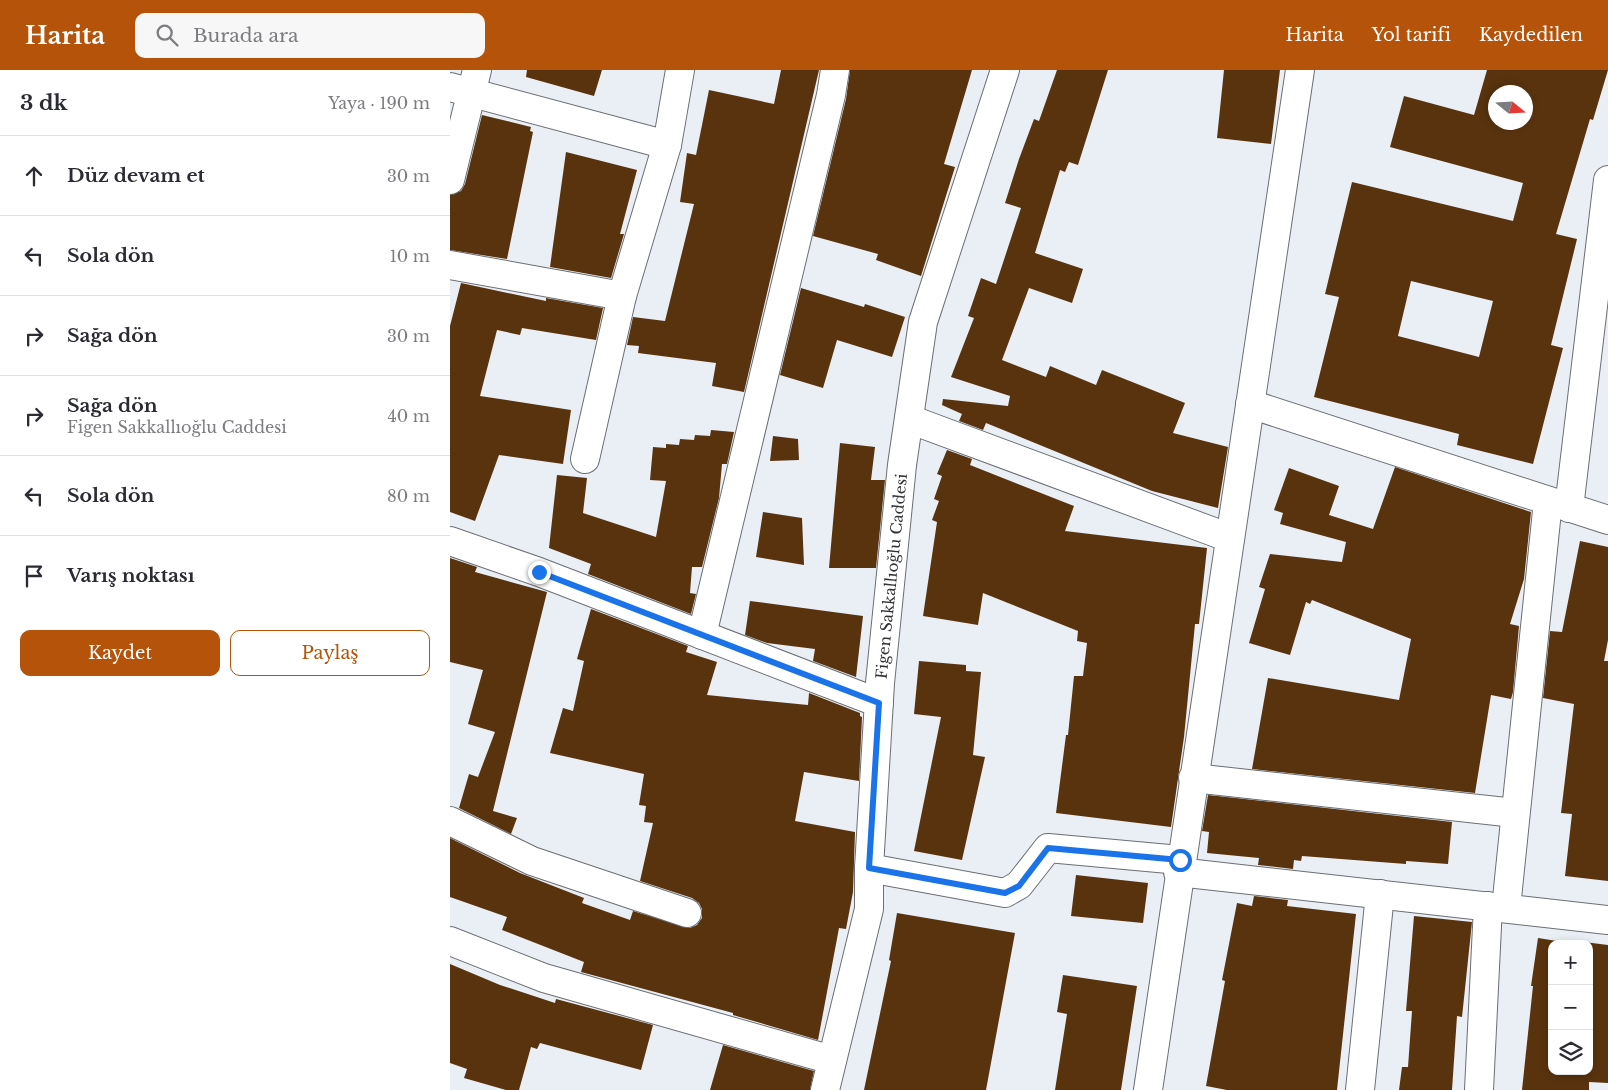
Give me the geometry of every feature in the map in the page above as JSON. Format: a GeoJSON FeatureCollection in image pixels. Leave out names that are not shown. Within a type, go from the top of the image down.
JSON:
{"type":"FeatureCollection","features":[{"type":"Feature","properties":{"kind":"street"},"geometry":{"type":"LineString","coordinates":[[585,459],[622,296],[667,145],[680,70]]}},
{"type":"Feature","properties":{"kind":"street"},"geometry":{"type":"LineString","coordinates":[[702,635],[831,95],[835,70]]}},
{"type":"Feature","properties":{"kind":"street","name":"Figen Sakkallıoğlu Caddesi"},"geometry":{"type":"LineString","coordinates":[[825,1090],[869,908],[869,868],[879,703],[902,465],[923,322],[1005,70]]}},
{"type":"Feature","properties":{"kind":"street"},"geometry":{"type":"LineString","coordinates":[[1148,1090],[1192,778],[1300,70]]}},
{"type":"Feature","properties":{"kind":"street"},"geometry":{"type":"LineString","coordinates":[[450,180],[466,83],[667,145]]}},
{"type":"Feature","properties":{"kind":"street"},"geometry":{"type":"LineString","coordinates":[[1479,1090],[1497,907],[1515,813],[1558,504],[1608,180]]}},
{"type":"Feature","properties":{"kind":"street"},"geometry":{"type":"LineString","coordinates":[[450,265],[622,296]]}},
{"type":"Feature","properties":{"kind":"street"},"geometry":{"type":"LineString","coordinates":[[1250,404],[1608,520]]}},
{"type":"Feature","properties":{"kind":"street"},"geometry":{"type":"LineString","coordinates":[[908,419],[1230,538]]}},
{"type":"Feature","properties":{"kind":"street"},"geometry":{"type":"LineString","coordinates":[[450,541],[539,572],[879,703]]}},
{"type":"Feature","properties":{"kind":"street"},"geometry":{"type":"LineString","coordinates":[[1192,778],[1515,813]]}},
{"type":"Feature","properties":{"kind":"street"},"geometry":{"type":"LineString","coordinates":[[450,821],[532,861],[687,913]]}},
{"type":"Feature","properties":{"kind":"street"},"geometry":{"type":"LineString","coordinates":[[869,868],[1005,893],[1019,886],[1048,848],[1380,894],[1608,920]]}},
{"type":"Feature","properties":{"kind":"street"},"geometry":{"type":"LineString","coordinates":[[1360,1090],[1380,894]]}},
{"type":"Feature","properties":{"kind":"street"},"geometry":{"type":"LineString","coordinates":[[450,941],[544,978],[832,1060]]}},
{"type":"Feature","properties":{"kind":"building"},"geometry":{"type":"Polygon","coordinates":[[[527,70],[602,70],[594,96],[526,77],[527,70]]]}},
{"type":"Feature","properties":{"kind":"building"},"geometry":{"type":"Polygon","coordinates":[[[781,70],[819,70],[744,392],[712,386],[716,363],[638,353],[639,346],[627,345],[633,317],[665,321],[694,204],[680,202],[687,153],[696,155],[709,90],[774,104],[781,70]]]}},
{"type":"Feature","properties":{"kind":"building"},"geometry":{"type":"Polygon","coordinates":[[[850,70],[972,70],[944,164],[955,167],[921,276],[876,260],[878,254],[813,236],[846,99],[850,70]]]}},
{"type":"Feature","properties":{"kind":"building"},"geometry":{"type":"Polygon","coordinates":[[[1057,70],[1108,70],[1078,165],[1069,162],[1065,172],[1060,170],[1035,253],[1083,269],[1072,303],[1029,288],[1002,360],[1046,377],[1050,366],[1096,385],[1102,370],[1185,403],[1173,433],[1228,447],[1218,508],[1152,491],[986,423],[983,430],[959,421],[962,414],[942,405],[943,399],[1008,406],[1010,396],[951,377],[974,318],[968,316],[981,278],[996,284],[1021,208],[1005,203],[1034,119],[1039,121],[1057,70]]]}},
{"type":"Feature","properties":{"kind":"building"},"geometry":{"type":"Polygon","coordinates":[[[1224,70],[1280,70],[1271,144],[1217,138],[1224,70]]]}},
{"type":"Feature","properties":{"kind":"building"},"geometry":{"type":"Polygon","coordinates":[[[1487,70],[1608,70],[1593,120],[1590,119],[1556,234],[1577,239],[1551,345],[1563,348],[1533,464],[1457,445],[1459,434],[1314,397],[1339,297],[1325,294],[1352,182],[1513,221],[1523,183],[1390,147],[1404,96],[1474,115],[1487,70]],[[1411,281],[1398,336],[1479,357],[1493,301],[1411,281]]]}},
{"type":"Feature","properties":{"kind":"building"},"geometry":{"type":"Polygon","coordinates":[[[482,115],[531,127],[530,131],[533,132],[507,259],[450,250],[450,195],[461,191],[465,184],[482,115]]]}},
{"type":"Feature","properties":{"kind":"building"},"geometry":{"type":"Polygon","coordinates":[[[566,152],[637,170],[620,234],[624,234],[611,278],[550,267],[566,152]]]}},
{"type":"Feature","properties":{"kind":"building"},"geometry":{"type":"Polygon","coordinates":[[[461,283],[546,301],[546,298],[603,308],[596,340],[522,328],[520,335],[497,330],[480,396],[571,410],[563,464],[499,455],[475,521],[450,512],[450,326],[461,283]]]}},
{"type":"Feature","properties":{"kind":"building"},"geometry":{"type":"Polygon","coordinates":[[[801,288],[864,307],[865,304],[905,317],[892,357],[837,340],[823,388],[780,375],[801,288]]]}},
{"type":"Feature","properties":{"kind":"building"},"geometry":{"type":"Polygon","coordinates":[[[711,430],[734,432],[727,464],[722,464],[719,498],[702,567],[692,567],[690,593],[696,594],[691,614],[588,574],[591,564],[549,548],[557,475],[587,478],[583,513],[656,537],[666,481],[650,480],[653,447],[666,448],[666,444],[679,445],[680,439],[694,440],[695,435],[710,436],[711,430]]]}},
{"type":"Feature","properties":{"kind":"building"},"geometry":{"type":"Polygon","coordinates":[[[773,436],[798,439],[799,460],[770,461],[773,436]]]}},
{"type":"Feature","properties":{"kind":"building"},"geometry":{"type":"Polygon","coordinates":[[[840,443],[875,447],[871,480],[885,480],[876,568],[829,568],[840,443]]]}},
{"type":"Feature","properties":{"kind":"building"},"geometry":{"type":"Polygon","coordinates":[[[947,450],[972,459],[970,465],[1074,506],[1065,531],[1207,548],[1199,624],[1195,624],[1184,737],[1171,827],[1056,813],[1066,735],[1068,735],[1074,676],[1083,676],[1087,643],[1077,641],[1078,631],[983,593],[978,625],[923,616],[937,522],[932,520],[939,501],[934,499],[942,476],[937,474],[947,450]]]}},
{"type":"Feature","properties":{"kind":"building"},"geometry":{"type":"Polygon","coordinates":[[[1395,467],[1531,512],[1524,579],[1510,624],[1519,626],[1513,692],[1511,699],[1491,695],[1475,793],[1252,769],[1268,678],[1399,700],[1411,639],[1312,600],[1310,604],[1306,602],[1290,655],[1249,643],[1265,589],[1259,587],[1270,554],[1342,562],[1346,542],[1280,524],[1283,513],[1274,510],[1289,468],[1339,486],[1329,515],[1373,529],[1395,467]]]}},
{"type":"Feature","properties":{"kind":"building"},"geometry":{"type":"Polygon","coordinates":[[[763,512],[802,518],[804,565],[756,557],[763,512]]]}},
{"type":"Feature","properties":{"kind":"building"},"geometry":{"type":"Polygon","coordinates":[[[1580,541],[1608,547],[1608,640],[1604,661],[1608,661],[1608,881],[1565,876],[1572,814],[1561,813],[1574,704],[1543,698],[1550,631],[1562,632],[1580,541]]]}},
{"type":"Feature","properties":{"kind":"building"},"geometry":{"type":"Polygon","coordinates":[[[450,558],[477,567],[475,572],[547,592],[493,811],[517,818],[511,834],[459,808],[469,774],[478,777],[495,732],[468,724],[483,670],[450,662],[450,558]]]}},
{"type":"Feature","properties":{"kind":"building"},"geometry":{"type":"Polygon","coordinates":[[[750,601],[863,616],[856,677],[813,661],[815,649],[767,643],[745,635],[750,601]]]}},
{"type":"Feature","properties":{"kind":"building"},"geometry":{"type":"Polygon","coordinates":[[[591,609],[688,646],[686,652],[717,662],[707,695],[808,705],[809,693],[860,713],[862,717],[859,781],[804,772],[795,821],[855,832],[853,892],[846,929],[839,928],[818,1040],[733,1015],[733,1013],[581,972],[584,962],[502,930],[507,917],[450,897],[450,838],[520,873],[584,898],[582,903],[630,920],[633,911],[690,928],[697,925],[702,918],[702,909],[699,903],[692,898],[640,881],[653,823],[644,822],[646,806],[639,805],[644,774],[550,753],[563,708],[573,711],[584,661],[577,659],[591,609]]]}},
{"type":"Feature","properties":{"kind":"building"},"geometry":{"type":"Polygon","coordinates":[[[919,661],[966,665],[966,671],[981,672],[973,755],[985,757],[962,860],[914,851],[941,717],[914,714],[919,661]]]}},
{"type":"Feature","properties":{"kind":"building"},"geometry":{"type":"Polygon","coordinates":[[[1208,795],[1452,822],[1448,864],[1406,861],[1406,864],[1302,856],[1301,861],[1294,860],[1293,869],[1258,865],[1259,858],[1207,853],[1209,832],[1202,831],[1208,795]]]}},
{"type":"Feature","properties":{"kind":"building"},"geometry":{"type":"Polygon","coordinates":[[[1076,875],[1148,883],[1143,923],[1071,916],[1076,875]]]}},
{"type":"Feature","properties":{"kind":"building"},"geometry":{"type":"Polygon","coordinates":[[[1254,896],[1288,900],[1287,906],[1356,914],[1337,1090],[1227,1090],[1206,1086],[1225,981],[1222,980],[1237,903],[1252,906],[1254,896]]]}},
{"type":"Feature","properties":{"kind":"building"},"geometry":{"type":"Polygon","coordinates":[[[897,913],[1015,933],[986,1090],[864,1090],[891,961],[889,960],[897,913]]]}},
{"type":"Feature","properties":{"kind":"building"},"geometry":{"type":"Polygon","coordinates":[[[1414,916],[1472,922],[1462,1017],[1457,1016],[1452,1090],[1399,1090],[1402,1067],[1408,1067],[1412,1011],[1406,1011],[1414,916]]]}},
{"type":"Feature","properties":{"kind":"building"},"geometry":{"type":"Polygon","coordinates":[[[1538,938],[1551,940],[1548,940],[1548,1075],[1593,1075],[1593,943],[1608,945],[1608,1083],[1589,1082],[1589,1090],[1522,1090],[1533,986],[1531,986],[1538,938]]]}},
{"type":"Feature","properties":{"kind":"building"},"geometry":{"type":"Polygon","coordinates":[[[450,964],[500,985],[555,1003],[556,999],[653,1025],[641,1070],[540,1043],[537,1049],[531,1047],[519,1090],[506,1090],[464,1078],[467,1069],[450,1063],[450,964]]]}},
{"type":"Feature","properties":{"kind":"building"},"geometry":{"type":"Polygon","coordinates":[[[1063,975],[1137,986],[1121,1090],[1055,1090],[1067,1014],[1057,1012],[1063,975]]]}},
{"type":"Feature","properties":{"kind":"building"},"geometry":{"type":"Polygon","coordinates":[[[723,1045],[814,1071],[810,1090],[710,1090],[723,1045]]]}},
{"type":"Feature","properties":{"kind":"route"},"geometry":{"type":"LineString","coordinates":[[539,572],[879,703],[869,868],[1005,893],[1019,886],[1048,848],[1180,860]]}}]}
